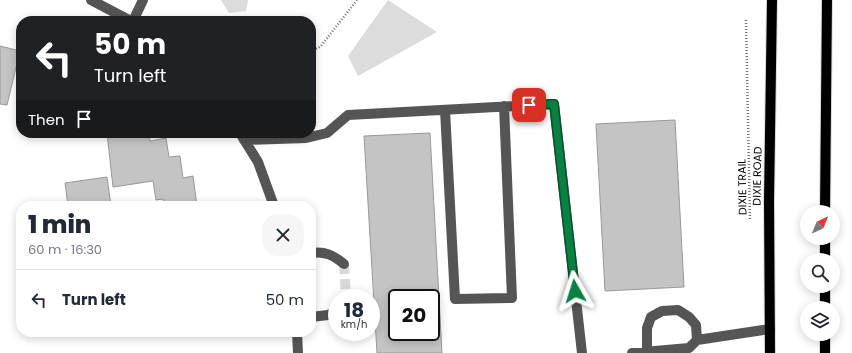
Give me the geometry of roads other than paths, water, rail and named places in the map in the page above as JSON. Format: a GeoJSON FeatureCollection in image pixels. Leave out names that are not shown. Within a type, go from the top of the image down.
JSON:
{"type":"FeatureCollection","features":[{"type":"Feature","properties":{"kind":"main road","name":"DIXIE ROAD"},"geometry":{"type":"LineString","coordinates":[[770,353],[769,201],[772,0]]}},
{"type":"Feature","properties":{"kind":"main road"},"geometry":{"type":"LineString","coordinates":[[825,205],[827,0]]}},
{"type":"Feature","properties":{"kind":"main road"},"geometry":{"type":"LineString","coordinates":[[825,341],[825,353]]}},
{"type":"Feature","properties":{"kind":"street"},"geometry":{"type":"LineString","coordinates":[[91,0],[122,16]]}},
{"type":"Feature","properties":{"kind":"street"},"geometry":{"type":"LineString","coordinates":[[135,16],[143,0]]}},
{"type":"Feature","properties":{"kind":"street"},"geometry":{"type":"LineString","coordinates":[[316,136],[327,133],[348,115],[554,104],[582,353]]}},
{"type":"Feature","properties":{"kind":"street"},"geometry":{"type":"LineString","coordinates":[[445,110],[455,299],[512,298],[504,106]]}},
{"type":"Feature","properties":{"kind":"street"},"geometry":{"type":"LineString","coordinates":[[243,138],[258,162],[272,201]]}},
{"type":"Feature","properties":{"kind":"street"},"geometry":{"type":"LineString","coordinates":[[316,252],[321,252],[336,257],[344,264]]}},
{"type":"Feature","properties":{"kind":"street"},"geometry":{"type":"LineString","coordinates":[[647,352],[648,328],[651,317],[662,311],[678,310],[689,317],[696,325],[697,340]]}},
{"type":"Feature","properties":{"kind":"street"},"geometry":{"type":"LineString","coordinates":[[316,316],[328,315]]}},
{"type":"Feature","properties":{"kind":"street"},"geometry":{"type":"LineString","coordinates":[[632,353],[688,348],[697,340],[770,329]]}},
{"type":"Feature","properties":{"kind":"street"},"geometry":{"type":"LineString","coordinates":[[297,337],[298,353]]}},
{"type":"Feature","properties":{"kind":"tunnel"},"geometry":{"type":"LineString","coordinates":[[344,264],[346,289]]}}]}
